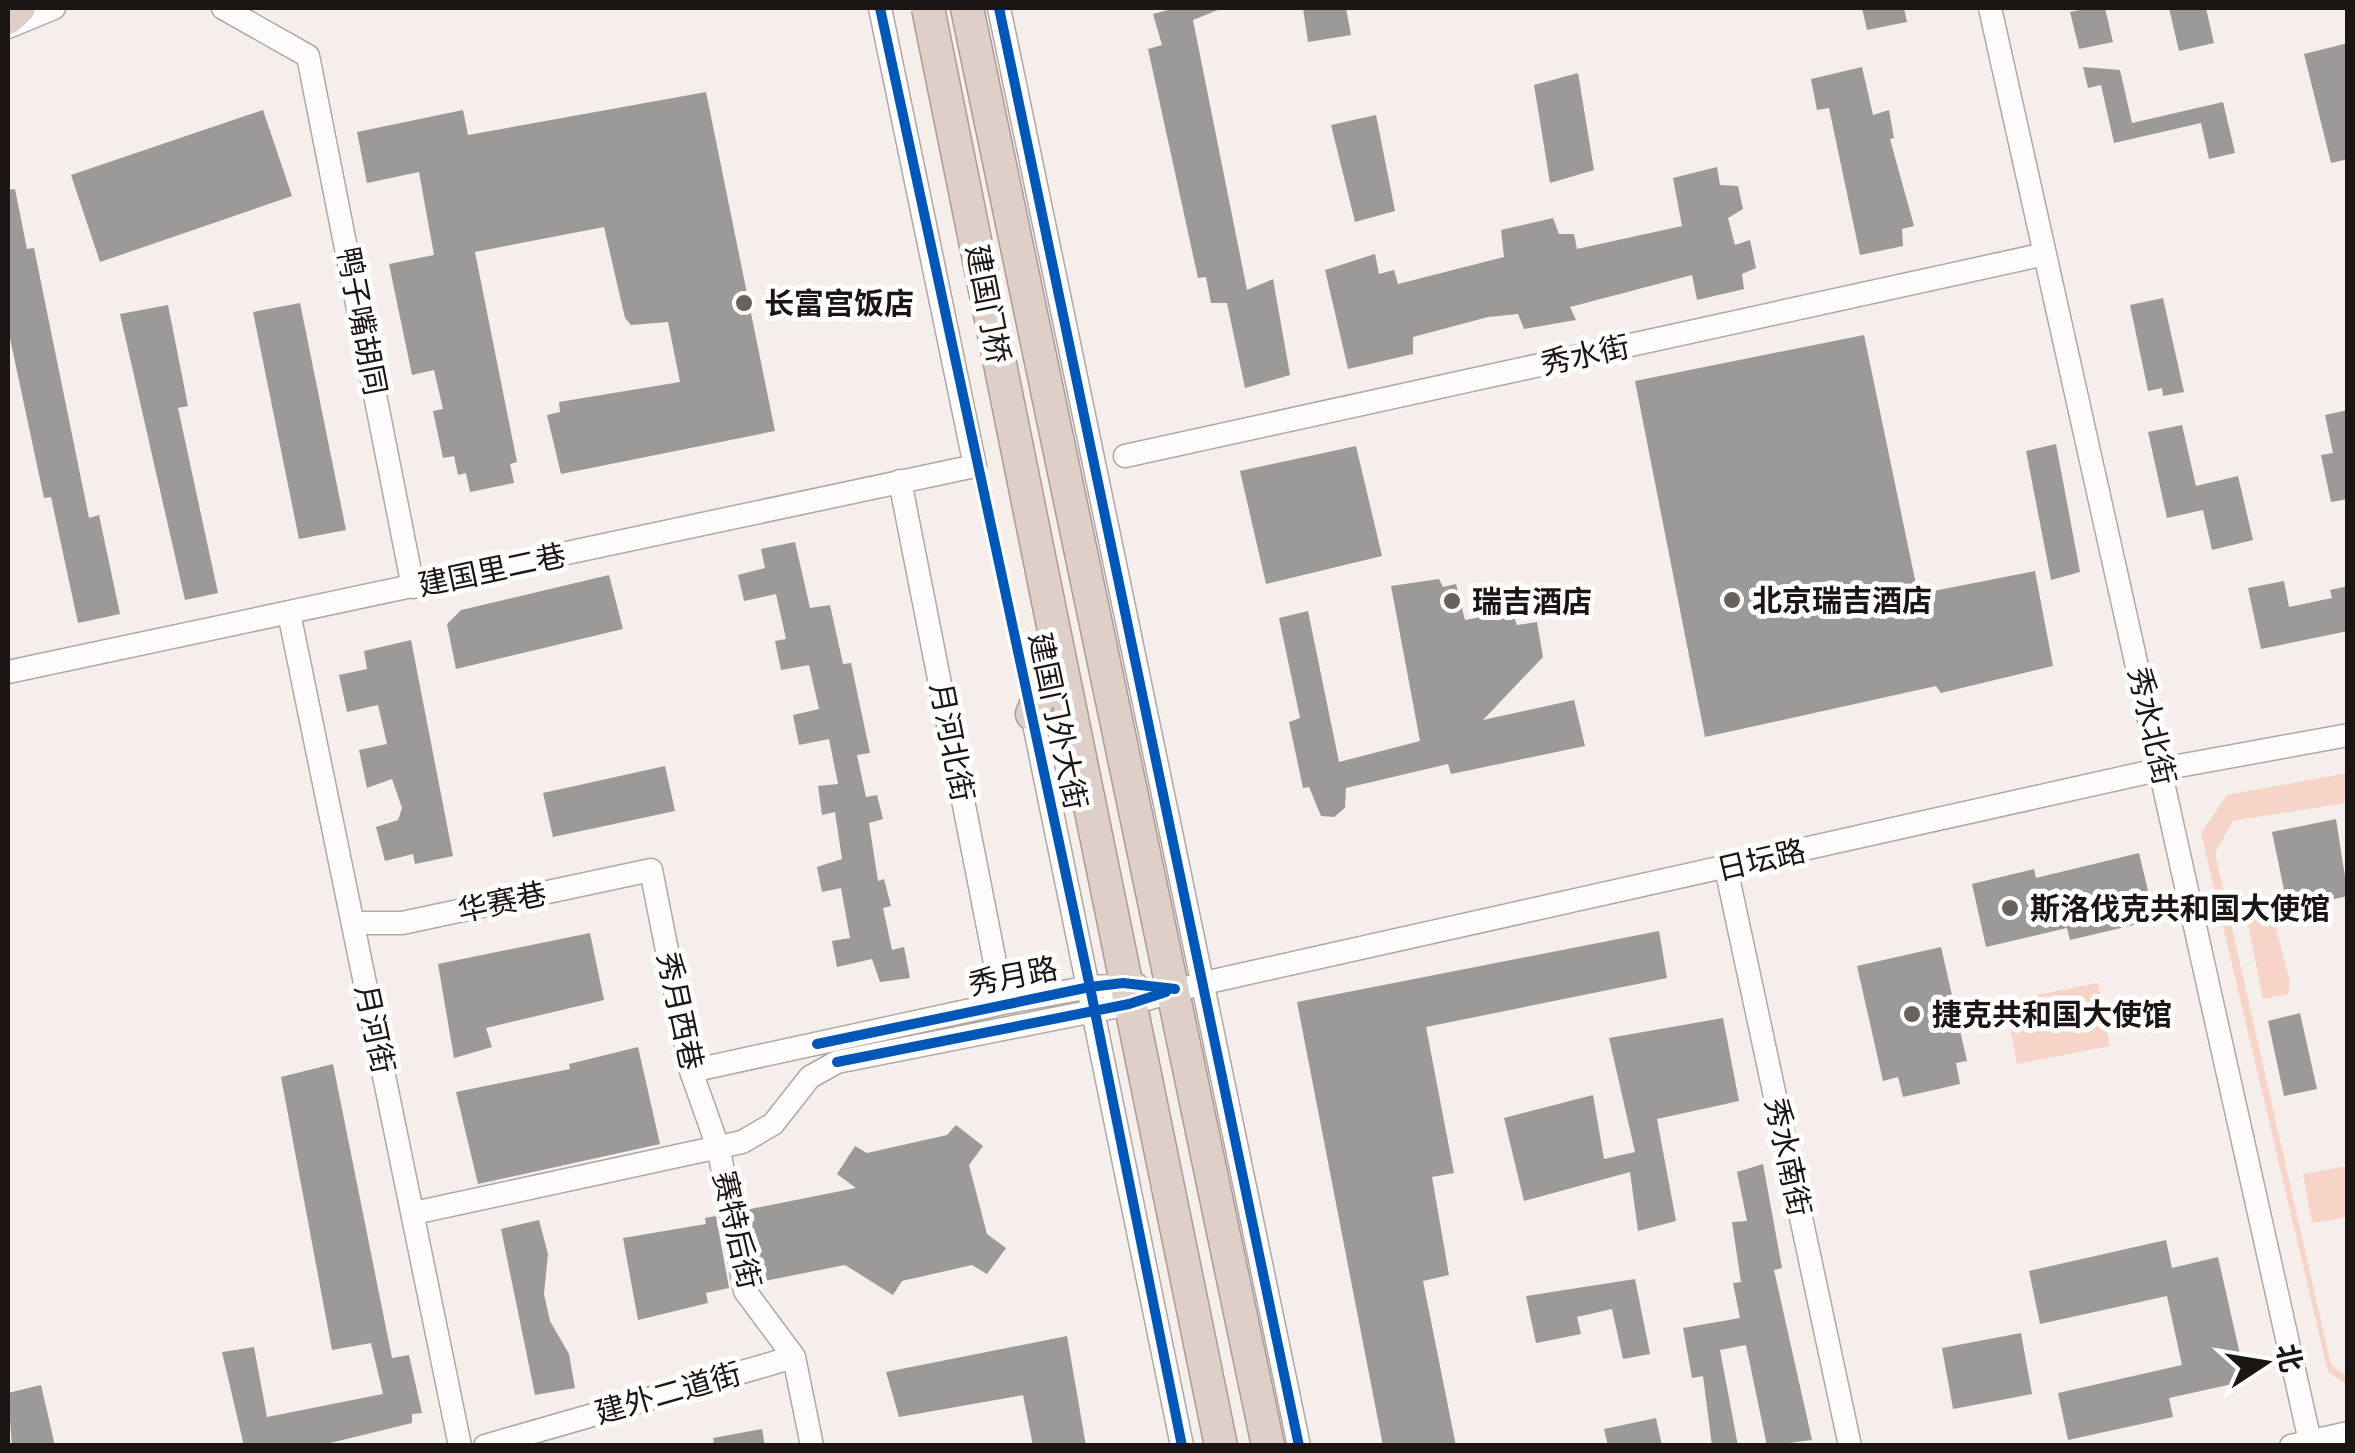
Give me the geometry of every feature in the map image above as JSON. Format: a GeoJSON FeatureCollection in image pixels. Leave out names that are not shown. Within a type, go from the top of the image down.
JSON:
{"type":"FeatureCollection","features":[{"type":"Feature","properties":{"kind":"highway"},"geometry":{"type":"LineString","coordinates":[[8,18],[18,8]]}},
{"type":"Feature","properties":{"kind":"highway","name":"建国门桥"},"geometry":{"type":"LineString","coordinates":[[928,8],[1048,601]]}},
{"type":"Feature","properties":{"kind":"highway","name":"建国门桥"},"geometry":{"type":"LineString","coordinates":[[967,8],[1086,588]]}},
{"type":"Feature","properties":{"kind":"highway","name":"建国门外大街"},"geometry":{"type":"LineString","coordinates":[[1086,588],[1190,986],[1268,1446]]}},
{"type":"Feature","properties":{"kind":"highway","name":"建国门外大街"},"geometry":{"type":"LineString","coordinates":[[1048,601],[1221,1446]]}},
{"type":"Feature","properties":{"kind":"highway"},"geometry":{"type":"LineString","coordinates":[[1032,714],[1058,653]]}},
{"type":"Feature","properties":{"kind":"street"},"geometry":{"type":"LineString","coordinates":[[8,27],[54,8]]}},
{"type":"Feature","properties":{"kind":"street","name":"鸭子嘴胡同"},"geometry":{"type":"LineString","coordinates":[[223,8],[308,56],[414,587]]}},
{"type":"Feature","properties":{"kind":"street","name":"建国里二巷"},"geometry":{"type":"LineString","coordinates":[[8,672],[975,466],[880,8]]}},
{"type":"Feature","properties":{"kind":"street","name":"建国门外大街"},"geometry":{"type":"LineString","coordinates":[[998,8],[1190,986],[1299,1446]]}},
{"type":"Feature","properties":{"kind":"street","name":"秀水北街"},"geometry":{"type":"LineString","coordinates":[[1990,8],[2162,769],[2304,1444]]}},
{"type":"Feature","properties":{"kind":"street","name":"秀水街"},"geometry":{"type":"LineString","coordinates":[[1124,456],[2046,254]]}},
{"type":"Feature","properties":{"kind":"street","name":"月河北街"},"geometry":{"type":"LineString","coordinates":[[900,481],[1003,1003]]}},
{"type":"Feature","properties":{"kind":"street","name":"月河街"},"geometry":{"type":"LineString","coordinates":[[289,613],[460,1446]]}},
{"type":"Feature","properties":{"kind":"street","name":"建国门外大街"},"geometry":{"type":"LineString","coordinates":[[1032,714],[1182,1446]]}},
{"type":"Feature","properties":{"kind":"street","name":"日坛路"},"geometry":{"type":"LineString","coordinates":[[1190,986],[2162,769],[2348,735]]}},
{"type":"Feature","properties":{"kind":"street","name":"秀水南街"},"geometry":{"type":"LineString","coordinates":[[1726,868],[1850,1446]]}},
{"type":"Feature","properties":{"kind":"street","name":"华赛巷"},"geometry":{"type":"LineString","coordinates":[[352,923],[402,923],[651,870]]}},
{"type":"Feature","properties":{"kind":"street","name":"秀月西巷"},"geometry":{"type":"LineString","coordinates":[[651,870],[691,1071],[718,1150]]}},
{"type":"Feature","properties":{"kind":"street","name":"秀月路"},"geometry":{"type":"LineString","coordinates":[[691,1071],[1090,987],[1126,994],[1190,986]]}},
{"type":"Feature","properties":{"kind":"street","name":"秀月路"},"geometry":{"type":"LineString","coordinates":[[718,1150],[773,1124],[810,1077],[837,1062],[1094,1011],[1126,994]]}},
{"type":"Feature","properties":{"kind":"street"},"geometry":{"type":"LineString","coordinates":[[414,1213],[718,1150]]}},
{"type":"Feature","properties":{"kind":"street","name":"赛特后街"},"geometry":{"type":"LineString","coordinates":[[718,1150],[745,1291],[794,1357]]}},
{"type":"Feature","properties":{"kind":"street"},"geometry":{"type":"LineString","coordinates":[[794,1357],[812,1446]]}},
{"type":"Feature","properties":{"kind":"street","name":"建外二道街"},"geometry":{"type":"LineString","coordinates":[[485,1446],[794,1357]]}},
{"type":"Feature","properties":{"kind":"street"},"geometry":{"type":"LineString","coordinates":[[2304,1444],[2348,1434]]}},
{"type":"Feature","properties":{"kind":"shaded area"},"geometry":{"type":"Polygon","coordinates":[[[2347,773],[2344,803],[2233,821],[2215,853],[2331,1365],[2347,1376],[2347,1385],[2328,1372],[2201,833],[2227,795],[2347,773]]]}},
{"type":"Feature","properties":{"kind":"shaded area"},"geometry":{"type":"Polygon","coordinates":[[[2270,905],[2290,982],[2288,994],[2263,999],[2247,920],[2254,907],[2270,905]]]}},
{"type":"Feature","properties":{"kind":"shaded area"},"geometry":{"type":"Polygon","coordinates":[[[2098,983],[2110,1046],[2017,1064],[2005,1001],[2098,983]]]}},
{"type":"Feature","properties":{"kind":"shaded area"},"geometry":{"type":"Polygon","coordinates":[[[2347,1166],[2347,1217],[2312,1223],[2303,1174],[2347,1166]]]}},
{"type":"Feature","properties":{"kind":"building"},"geometry":{"type":"Polygon","coordinates":[[[1176,8],[1223,8],[1193,20],[1247,290],[1273,279],[1290,375],[1245,388],[1227,303],[1211,303],[1206,277],[1198,278],[1148,49],[1162,45],[1153,14],[1176,8]]]}},
{"type":"Feature","properties":{"kind":"building"},"geometry":{"type":"Polygon","coordinates":[[[1303,8],[1346,8],[1351,35],[1308,42],[1303,8]]]}},
{"type":"Feature","properties":{"kind":"building"},"geometry":{"type":"Polygon","coordinates":[[[1862,8],[1904,8],[1907,22],[1867,30],[1862,8]]]}},
{"type":"Feature","properties":{"kind":"building"},"geometry":{"type":"Polygon","coordinates":[[[2105,8],[2113,42],[2079,49],[2070,12],[2105,8]]]}},
{"type":"Feature","properties":{"kind":"building"},"geometry":{"type":"Polygon","coordinates":[[[2169,8],[2206,8],[2214,43],[2179,51],[2169,8]]]}},
{"type":"Feature","properties":{"kind":"building"},"geometry":{"type":"Polygon","coordinates":[[[2348,43],[2348,159],[2331,163],[2304,54],[2348,43]]]}},
{"type":"Feature","properties":{"kind":"building"},"geometry":{"type":"Polygon","coordinates":[[[1862,67],[1873,115],[1889,110],[1894,138],[1890,139],[1914,226],[1902,229],[1903,246],[1860,255],[1829,108],[1817,110],[1811,79],[1862,67]]]}},
{"type":"Feature","properties":{"kind":"building"},"geometry":{"type":"Polygon","coordinates":[[[2083,67],[2120,70],[2132,123],[2223,102],[2235,153],[2209,159],[2201,123],[2114,143],[2101,85],[2088,88],[2083,67]]]}},
{"type":"Feature","properties":{"kind":"building"},"geometry":{"type":"Polygon","coordinates":[[[1578,73],[1594,170],[1550,183],[1534,85],[1578,73]]]}},
{"type":"Feature","properties":{"kind":"building"},"geometry":{"type":"Polygon","coordinates":[[[706,92],[775,431],[561,474],[547,415],[560,412],[559,402],[680,382],[668,322],[631,325],[625,318],[604,227],[475,252],[517,462],[510,464],[514,483],[470,492],[466,473],[458,475],[454,456],[443,458],[433,411],[443,409],[434,370],[412,375],[389,264],[434,255],[419,172],[367,183],[357,132],[463,110],[468,135],[706,92]]]}},
{"type":"Feature","properties":{"kind":"building"},"geometry":{"type":"Polygon","coordinates":[[[263,110],[292,196],[100,262],[71,175],[263,110]]]}},
{"type":"Feature","properties":{"kind":"building"},"geometry":{"type":"Polygon","coordinates":[[[1376,115],[1395,211],[1355,222],[1331,125],[1376,115]]]}},
{"type":"Feature","properties":{"kind":"building"},"geometry":{"type":"Polygon","coordinates":[[[1717,167],[1720,185],[1738,186],[1743,209],[1728,218],[1735,245],[1750,240],[1756,268],[1742,274],[1744,289],[1697,300],[1692,275],[1570,307],[1576,320],[1524,329],[1518,314],[1488,317],[1413,337],[1413,354],[1348,369],[1325,270],[1375,254],[1379,274],[1394,270],[1398,284],[1504,257],[1501,230],[1553,218],[1559,234],[1574,234],[1577,249],[1682,226],[1673,178],[1717,167]]]}},
{"type":"Feature","properties":{"kind":"building"},"geometry":{"type":"Polygon","coordinates":[[[15,189],[27,249],[34,248],[89,518],[99,515],[120,614],[78,623],[51,497],[44,498],[8,329],[8,190],[15,189]]]}},
{"type":"Feature","properties":{"kind":"building"},"geometry":{"type":"Polygon","coordinates":[[[2163,298],[2184,392],[2163,396],[2162,388],[2148,391],[2130,305],[2163,298]]]}},
{"type":"Feature","properties":{"kind":"building"},"geometry":{"type":"Polygon","coordinates":[[[300,303],[346,530],[299,539],[253,312],[300,303]]]}},
{"type":"Feature","properties":{"kind":"building"},"geometry":{"type":"Polygon","coordinates":[[[168,305],[188,406],[178,408],[218,593],[185,600],[120,314],[168,305]]]}},
{"type":"Feature","properties":{"kind":"building"},"geometry":{"type":"Polygon","coordinates":[[[1864,335],[1918,594],[2035,571],[2053,666],[1941,693],[1936,686],[1705,737],[1635,381],[1864,335]]]}},
{"type":"Feature","properties":{"kind":"building"},"geometry":{"type":"Polygon","coordinates":[[[2348,410],[2348,499],[2331,502],[2321,455],[2333,453],[2325,415],[2348,410]]]}},
{"type":"Feature","properties":{"kind":"building"},"geometry":{"type":"Polygon","coordinates":[[[2182,425],[2196,486],[2238,476],[2253,540],[2212,550],[2203,510],[2167,518],[2148,432],[2182,425]]]}},
{"type":"Feature","properties":{"kind":"building"},"geometry":{"type":"Polygon","coordinates":[[[2056,444],[2080,572],[2051,580],[2026,451],[2056,444]]]}},
{"type":"Feature","properties":{"kind":"building"},"geometry":{"type":"Polygon","coordinates":[[[1356,446],[1382,556],[1266,584],[1240,471],[1356,446]]]}},
{"type":"Feature","properties":{"kind":"building"},"geometry":{"type":"Polygon","coordinates":[[[795,542],[810,608],[830,605],[843,664],[851,663],[870,753],[857,755],[866,797],[877,795],[883,819],[869,823],[878,881],[884,879],[891,906],[883,908],[892,950],[904,947],[910,978],[880,982],[872,959],[837,967],[832,941],[850,938],[841,888],[822,892],[817,867],[842,859],[835,812],[822,815],[818,786],[838,784],[829,739],[799,745],[793,715],[819,709],[809,665],[781,670],[775,641],[786,639],[776,594],[744,601],[738,575],[765,568],[761,549],[795,542]]]}},
{"type":"Feature","properties":{"kind":"building"},"geometry":{"type":"Polygon","coordinates":[[[609,575],[623,629],[456,669],[447,624],[461,610],[609,575]]]}},
{"type":"Feature","properties":{"kind":"building"},"geometry":{"type":"Polygon","coordinates":[[[1439,579],[1443,587],[1456,584],[1465,620],[1512,611],[1517,625],[1537,622],[1543,657],[1483,720],[1574,700],[1585,746],[1451,774],[1448,764],[1346,788],[1345,808],[1334,817],[1321,816],[1309,787],[1303,788],[1289,722],[1300,718],[1279,618],[1308,611],[1339,762],[1420,741],[1391,586],[1439,579]]]}},
{"type":"Feature","properties":{"kind":"building"},"geometry":{"type":"Polygon","coordinates":[[[2284,581],[2289,607],[2332,598],[2330,590],[2348,586],[2348,631],[2261,649],[2248,588],[2284,581]]]}},
{"type":"Feature","properties":{"kind":"building"},"geometry":{"type":"Polygon","coordinates":[[[411,640],[453,856],[415,864],[413,854],[385,861],[376,827],[398,820],[402,808],[392,779],[367,788],[359,750],[387,744],[378,705],[347,712],[339,675],[367,669],[364,651],[411,640]]]}},
{"type":"Feature","properties":{"kind":"building"},"geometry":{"type":"Polygon","coordinates":[[[665,766],[675,811],[553,837],[543,793],[665,766]]]}},
{"type":"Feature","properties":{"kind":"building"},"geometry":{"type":"Polygon","coordinates":[[[2336,819],[2348,896],[2288,909],[2272,832],[2336,819]]]}},
{"type":"Feature","properties":{"kind":"building"},"geometry":{"type":"Polygon","coordinates":[[[2139,853],[2155,920],[2070,940],[2067,928],[1986,947],[1972,884],[2034,869],[2036,878],[2139,853]]]}},
{"type":"Feature","properties":{"kind":"building"},"geometry":{"type":"Polygon","coordinates":[[[1659,931],[1667,978],[1426,1027],[1454,1173],[1432,1177],[1449,1275],[1423,1281],[1456,1446],[1383,1446],[1297,1002],[1659,931]]]}},
{"type":"Feature","properties":{"kind":"building"},"geometry":{"type":"Polygon","coordinates":[[[590,933],[604,1000],[486,1028],[492,1047],[454,1058],[438,964],[590,933]]]}},
{"type":"Feature","properties":{"kind":"building","name":"捷克共和国大使馆"},"geometry":{"type":"Polygon","coordinates":[[[1941,947],[1967,1061],[1956,1063],[1960,1084],[1903,1097],[1898,1077],[1883,1081],[1857,966],[1941,947]]]}},
{"type":"Feature","properties":{"kind":"building"},"geometry":{"type":"Polygon","coordinates":[[[2300,1013],[2317,1089],[2284,1096],[2268,1021],[2300,1013]]]}},
{"type":"Feature","properties":{"kind":"building"},"geometry":{"type":"Polygon","coordinates":[[[1723,1018],[1739,1101],[1657,1119],[1676,1221],[1638,1231],[1630,1172],[1524,1201],[1504,1118],[1593,1095],[1604,1159],[1635,1152],[1609,1038],[1723,1018]]]}},
{"type":"Feature","properties":{"kind":"building"},"geometry":{"type":"Polygon","coordinates":[[[638,1047],[660,1144],[478,1184],[456,1092],[570,1069],[569,1064],[638,1047]]]}},
{"type":"Feature","properties":{"kind":"building"},"geometry":{"type":"Polygon","coordinates":[[[333,1064],[392,1358],[409,1355],[422,1413],[412,1414],[412,1423],[318,1446],[244,1446],[222,1352],[254,1347],[267,1417],[383,1394],[371,1343],[332,1350],[281,1077],[333,1064]]]}},
{"type":"Feature","properties":{"kind":"building"},"geometry":{"type":"Polygon","coordinates":[[[956,1125],[983,1146],[969,1165],[987,1234],[1006,1248],[987,1274],[972,1265],[902,1281],[893,1295],[845,1265],[759,1282],[745,1210],[856,1188],[837,1174],[855,1146],[867,1153],[947,1135],[956,1125]]]}},
{"type":"Feature","properties":{"kind":"building"},"geometry":{"type":"Polygon","coordinates":[[[1763,1164],[1782,1268],[1774,1270],[1812,1440],[1767,1446],[1746,1345],[1720,1350],[1738,1446],[1712,1446],[1703,1376],[1692,1378],[1683,1328],[1740,1318],[1733,1283],[1741,1282],[1732,1222],[1747,1221],[1737,1172],[1763,1164]]]}},
{"type":"Feature","properties":{"kind":"building"},"geometry":{"type":"Polygon","coordinates":[[[716,1216],[729,1288],[706,1293],[708,1303],[638,1320],[623,1238],[706,1224],[705,1218],[716,1216]]]}},
{"type":"Feature","properties":{"kind":"building"},"geometry":{"type":"Polygon","coordinates":[[[539,1220],[548,1254],[544,1294],[550,1321],[569,1354],[575,1388],[535,1395],[501,1229],[539,1220]]]}},
{"type":"Feature","properties":{"kind":"building"},"geometry":{"type":"Polygon","coordinates":[[[2166,1240],[2172,1268],[2218,1257],[2246,1381],[2169,1398],[2173,1417],[2068,1440],[2058,1393],[2182,1365],[2167,1296],[2040,1324],[2029,1271],[2166,1240]]]}},
{"type":"Feature","properties":{"kind":"building"},"geometry":{"type":"Polygon","coordinates":[[[1635,1279],[1650,1354],[1623,1359],[1612,1309],[1577,1317],[1581,1334],[1536,1343],[1526,1296],[1635,1279]]]}},
{"type":"Feature","properties":{"kind":"building"},"geometry":{"type":"Polygon","coordinates":[[[2021,1333],[2032,1394],[1953,1409],[1942,1348],[2021,1333]]]}},
{"type":"Feature","properties":{"kind":"building"},"geometry":{"type":"Polygon","coordinates":[[[1067,1336],[1086,1446],[1033,1446],[1023,1395],[899,1417],[886,1372],[1067,1336]]]}},
{"type":"Feature","properties":{"kind":"building"},"geometry":{"type":"Polygon","coordinates":[[[41,1385],[55,1446],[12,1446],[8,1393],[41,1385]]]}},
{"type":"Feature","properties":{"kind":"building"},"geometry":{"type":"Polygon","coordinates":[[[1656,1418],[1662,1446],[1608,1446],[1604,1429],[1656,1418]]]}},
{"type":"Feature","properties":{"kind":"building"},"geometry":{"type":"Polygon","coordinates":[[[762,1429],[765,1446],[714,1446],[713,1438],[762,1429]]]}},
{"type":"Feature","properties":{"kind":"cycle path"},"geometry":{"type":"LineString","coordinates":[[880,8],[1090,987],[1182,1446]]}},
{"type":"Feature","properties":{"kind":"cycle path"},"geometry":{"type":"LineString","coordinates":[[999,8],[1299,1446]]}},
{"type":"Feature","properties":{"kind":"cycle path"},"geometry":{"type":"LineString","coordinates":[[817,1044],[1090,987],[1123,983],[1175,989]]}},
{"type":"Feature","properties":{"kind":"cycle path"},"geometry":{"type":"LineString","coordinates":[[837,1062],[1129,1004],[1166,992]]}},
{"type":"Feature","properties":{"kind":"place","name":"长富宫饭店"},"geometry":{"type":"Point","coordinates":[744,303]}},
{"type":"Feature","properties":{"kind":"place","name":"北京瑞吉酒店"},"geometry":{"type":"Point","coordinates":[1732,600]}},
{"type":"Feature","properties":{"kind":"place","name":"瑞吉酒店"},"geometry":{"type":"Point","coordinates":[1452,601]}},
{"type":"Feature","properties":{"kind":"place","name":"斯洛伐克共和国大使馆"},"geometry":{"type":"Point","coordinates":[2010,908]}},
{"type":"Feature","properties":{"kind":"place","name":"捷克共和国大使馆"},"geometry":{"type":"Point","coordinates":[1912,1014]}}]}
